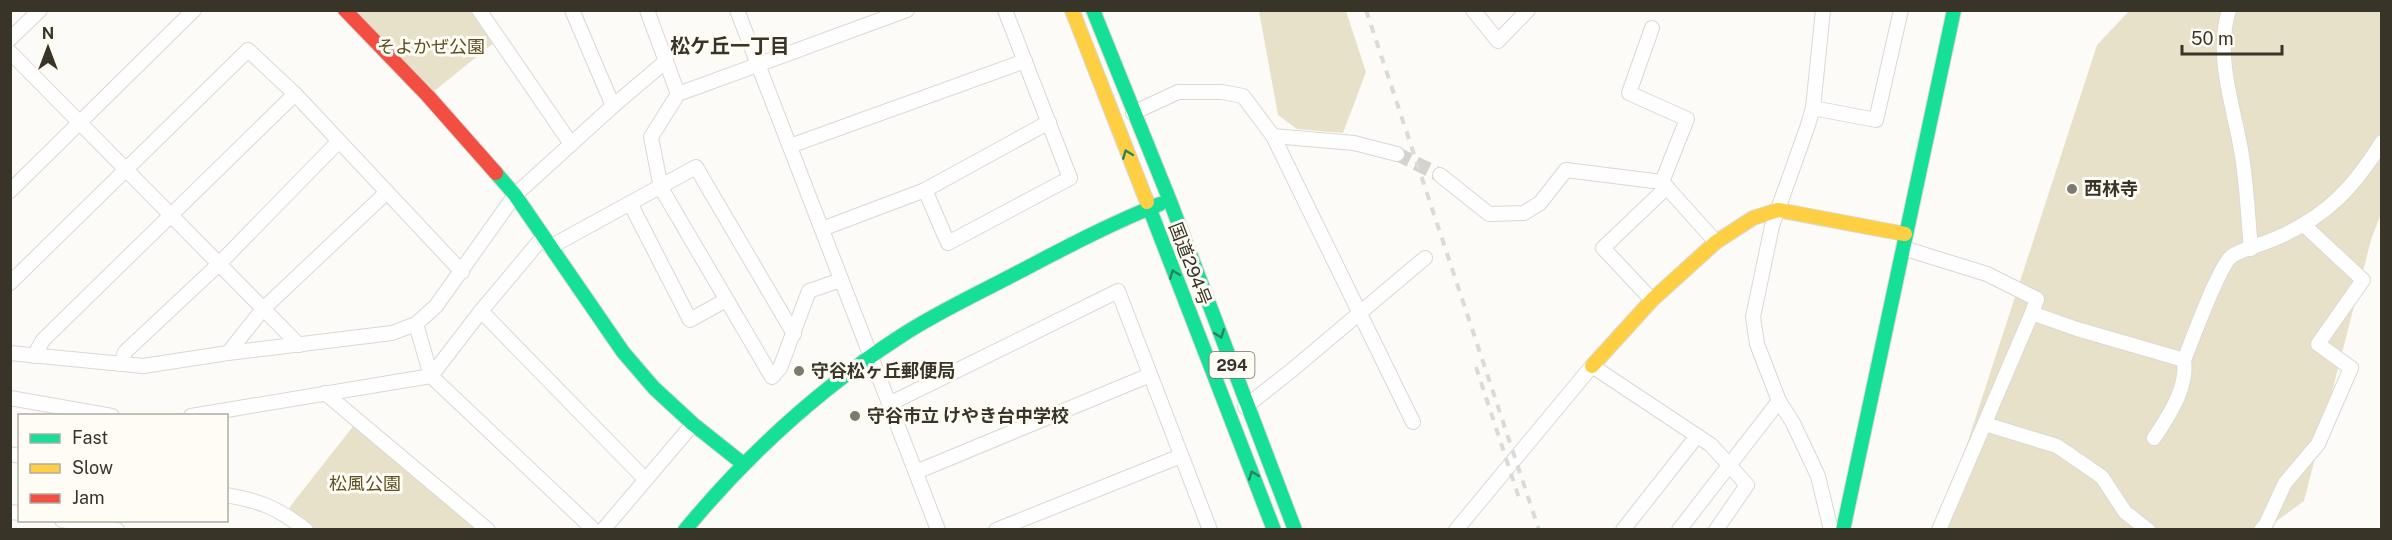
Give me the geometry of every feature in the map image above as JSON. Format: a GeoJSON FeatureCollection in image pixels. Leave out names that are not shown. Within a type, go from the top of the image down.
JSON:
{"type":"FeatureCollection","features":[{"type":"Feature","properties":{"kind":"main road"},"geometry":{"type":"LineString","coordinates":[[345,10],[428,96],[515,195],[623,352],[654,388],[693,424],[742,463]]}},
{"type":"Feature","properties":{"kind":"main road","name":"国道294号"},"geometry":{"type":"LineString","coordinates":[[1072,10],[1274,530]]}},
{"type":"Feature","properties":{"kind":"main road","name":"国道294号"},"geometry":{"type":"LineString","coordinates":[[1093,10],[1132,113],[1170,201],[1294,530]]}},
{"type":"Feature","properties":{"kind":"main road"},"geometry":{"type":"LineString","coordinates":[[1843,530],[1954,10]]}},
{"type":"Feature","properties":{"kind":"main road"},"geometry":{"type":"LineString","coordinates":[[685,530],[742,463],[778,431],[871,357],[950,308],[1075,242],[1149,208],[1170,201]]}},
{"type":"Feature","properties":{"kind":"main road"},"geometry":{"type":"LineString","coordinates":[[1592,366],[1652,300],[1716,242],[1753,219],[1778,210],[1904,241]]}},
{"type":"Feature","properties":{"kind":"street"},"geometry":{"type":"LineString","coordinates":[[10,39],[40,10]]}},
{"type":"Feature","properties":{"kind":"street"},"geometry":{"type":"LineString","coordinates":[[10,191],[194,10]]}},
{"type":"Feature","properties":{"kind":"street"},"geometry":{"type":"LineString","coordinates":[[479,10],[571,144]]}},
{"type":"Feature","properties":{"kind":"street"},"geometry":{"type":"LineString","coordinates":[[572,10],[613,106]]}},
{"type":"Feature","properties":{"kind":"street"},"geometry":{"type":"LineString","coordinates":[[647,10],[678,94]]}},
{"type":"Feature","properties":{"kind":"street"},"geometry":{"type":"LineString","coordinates":[[737,10],[938,530]]}},
{"type":"Feature","properties":{"kind":"street"},"geometry":{"type":"LineString","coordinates":[[841,280],[809,291],[780,368],[772,377],[661,186],[651,137],[678,94],[907,10]]}},
{"type":"Feature","properties":{"kind":"street"},"geometry":{"type":"LineString","coordinates":[[925,190],[948,243],[1070,178],[1005,10]]}},
{"type":"Feature","properties":{"kind":"street"},"geometry":{"type":"LineString","coordinates":[[1473,10],[1498,41],[1528,10]]}},
{"type":"Feature","properties":{"kind":"street"},"geometry":{"type":"LineString","coordinates":[[1823,10],[1808,128],[1778,210],[1763,265],[1754,317],[1757,344],[1779,401],[1793,423],[1818,477],[1831,530]]}},
{"type":"Feature","properties":{"kind":"street"},"geometry":{"type":"LineString","coordinates":[[1812,108],[1876,120],[1901,10]]}},
{"type":"Feature","properties":{"kind":"street"},"geometry":{"type":"LineString","coordinates":[[2229,10],[2224,27],[2225,72],[2242,156],[2251,249]]}},
{"type":"Feature","properties":{"kind":"street"},"geometry":{"type":"LineString","coordinates":[[1652,28],[1629,93],[1687,119],[1665,185],[1603,248],[1652,300]]}},
{"type":"Feature","properties":{"kind":"street"},"geometry":{"type":"LineString","coordinates":[[10,282],[248,50],[295,94],[462,272]]}},
{"type":"Feature","properties":{"kind":"street"},"geometry":{"type":"LineString","coordinates":[[10,52],[299,345]]}},
{"type":"Feature","properties":{"kind":"street"},"geometry":{"type":"LineString","coordinates":[[10,353],[143,366],[392,333],[416,324],[436,306],[515,195],[666,61]]}},
{"type":"Feature","properties":{"kind":"street"},"geometry":{"type":"LineString","coordinates":[[790,147],[1025,61]]}},
{"type":"Feature","properties":{"kind":"street"},"geometry":{"type":"LineString","coordinates":[[1132,113],[1178,92],[1222,92],[1243,96],[1274,136],[1413,422]]}},
{"type":"Feature","properties":{"kind":"street"},"geometry":{"type":"LineString","coordinates":[[34,356],[43,340],[295,94]]}},
{"type":"Feature","properties":{"kind":"street"},"geometry":{"type":"LineString","coordinates":[[822,229],[925,190],[1048,122]]}},
{"type":"Feature","properties":{"kind":"street"},"geometry":{"type":"LineString","coordinates":[[1274,136],[1354,143],[1397,154]]}},
{"type":"Feature","properties":{"kind":"street"},"geometry":{"type":"LineString","coordinates":[[121,364],[124,352],[219,264],[339,141]]}},
{"type":"Feature","properties":{"kind":"street"},"geometry":{"type":"LineString","coordinates":[[2154,438],[2169,417],[2186,373],[2184,360],[2217,280],[2231,256],[2305,226],[2330,206],[2362,173],[2382,142]]}},
{"type":"Feature","properties":{"kind":"street"},"geometry":{"type":"LineString","coordinates":[[203,414],[430,376],[481,311],[546,242],[630,203],[696,167],[794,334]]}},
{"type":"Feature","properties":{"kind":"street"},"geometry":{"type":"LineString","coordinates":[[1440,175],[1488,214],[1524,213],[1540,203],[1566,170],[1665,185],[1716,242]]}},
{"type":"Feature","properties":{"kind":"street"},"geometry":{"type":"LineString","coordinates":[[228,353],[263,309],[387,192]]}},
{"type":"Feature","properties":{"kind":"street"},"geometry":{"type":"LineString","coordinates":[[630,203],[690,320],[726,300]]}},
{"type":"Feature","properties":{"kind":"street"},"geometry":{"type":"LineString","coordinates":[[2261,530],[2285,483],[2318,444],[2351,368],[2318,344],[2363,280],[2305,226]]}},
{"type":"Feature","properties":{"kind":"street"},"geometry":{"type":"LineString","coordinates":[[1904,241],[1987,274],[2037,299],[1939,530]]}},
{"type":"Feature","properties":{"kind":"street"},"geometry":{"type":"LineString","coordinates":[[1229,413],[1247,406],[1425,258]]}},
{"type":"Feature","properties":{"kind":"street"},"geometry":{"type":"LineString","coordinates":[[889,404],[1118,291],[1210,530]]}},
{"type":"Feature","properties":{"kind":"street"},"geometry":{"type":"LineString","coordinates":[[481,311],[645,479]]}},
{"type":"Feature","properties":{"kind":"street"},"geometry":{"type":"LineString","coordinates":[[2032,313],[2077,329],[2184,360]]}},
{"type":"Feature","properties":{"kind":"street"},"geometry":{"type":"LineString","coordinates":[[416,324],[430,376],[594,530]]}},
{"type":"Feature","properties":{"kind":"street"},"geometry":{"type":"LineString","coordinates":[[1456,530],[1592,366],[1711,445],[1747,485],[1716,530]]}},
{"type":"Feature","properties":{"kind":"street"},"geometry":{"type":"LineString","coordinates":[[916,472],[1150,375]]}},
{"type":"Feature","properties":{"kind":"street"},"geometry":{"type":"LineString","coordinates":[[325,393],[488,530]]}},
{"type":"Feature","properties":{"kind":"street"},"geometry":{"type":"LineString","coordinates":[[10,398],[101,414]]}},
{"type":"Feature","properties":{"kind":"street"},"geometry":{"type":"LineString","coordinates":[[1679,530],[1779,401]]}},
{"type":"Feature","properties":{"kind":"street"},"geometry":{"type":"LineString","coordinates":[[603,530],[693,424]]}},
{"type":"Feature","properties":{"kind":"street"},"geometry":{"type":"LineString","coordinates":[[1985,424],[2057,447],[2102,477],[2125,512],[2148,530]]}},
{"type":"Feature","properties":{"kind":"street"},"geometry":{"type":"LineString","coordinates":[[1623,530],[1697,436]]}},
{"type":"Feature","properties":{"kind":"street"},"geometry":{"type":"LineString","coordinates":[[996,530],[1181,456]]}},
{"type":"Feature","properties":{"kind":"street"},"geometry":{"type":"LineString","coordinates":[[228,495],[257,500],[286,514],[306,530]]}},
{"type":"Feature","properties":{"kind":"street"},"geometry":{"type":"LineString","coordinates":[[73,522],[117,530]]}},
{"type":"Feature","properties":{"kind":"green space","name":"そよかぜ公園"},"geometry":{"type":"Polygon","coordinates":[[[345,11],[479,11],[500,38],[428,96],[345,11]]]}},
{"type":"Feature","properties":{"kind":"green space"},"geometry":{"type":"Polygon","coordinates":[[[1259,11],[1346,11],[1366,72],[1343,133],[1297,129],[1278,115],[1259,11]]]}},
{"type":"Feature","properties":{"kind":"green space"},"geometry":{"type":"Polygon","coordinates":[[[2129,11],[2381,11],[2381,214],[2371,240],[2304,501],[2266,529],[1939,530],[2097,45],[2129,11]]]}},
{"type":"Feature","properties":{"kind":"green space","name":"松風公園"},"geometry":{"type":"Polygon","coordinates":[[[358,420],[488,529],[306,529],[286,514],[358,420]]]}},
{"type":"Feature","properties":{"kind":"tunnel"},"geometry":{"type":"LineString","coordinates":[[1397,154],[1440,175]]}},
{"type":"Feature","properties":{"kind":"railway"},"geometry":{"type":"LineString","coordinates":[[1366,10],[1539,530]]}},
{"type":"Feature","properties":{"kind":"railway"},"geometry":{"type":"LineString","coordinates":[[1476,367],[1519,498]]}},
{"type":"Feature","properties":{"kind":"traffic: fast"},"geometry":{"type":"LineString","coordinates":[[1093,10],[1170,201],[1295,530]]}},
{"type":"Feature","properties":{"kind":"traffic: fast"},"geometry":{"type":"LineString","coordinates":[[1843,530],[1954,10]]}},
{"type":"Feature","properties":{"kind":"traffic: fast"},"geometry":{"type":"LineString","coordinates":[[496,173],[515,195],[623,352],[654,388],[693,424],[742,463]]}},
{"type":"Feature","properties":{"kind":"traffic: fast"},"geometry":{"type":"LineString","coordinates":[[1147,202],[1274,530]]}},
{"type":"Feature","properties":{"kind":"traffic: fast"},"geometry":{"type":"LineString","coordinates":[[685,530],[759,450],[813,401],[871,356],[956,304],[1085,238],[1160,204]]}},
{"type":"Feature","properties":{"kind":"traffic: slow"},"geometry":{"type":"LineString","coordinates":[[1072,10],[1147,202]]}},
{"type":"Feature","properties":{"kind":"traffic: slow"},"geometry":{"type":"LineString","coordinates":[[1592,366],[1652,300],[1716,242],[1753,218],[1778,210],[1905,234]]}},
{"type":"Feature","properties":{"kind":"traffic: jam"},"geometry":{"type":"LineString","coordinates":[[345,10],[428,96],[496,173]]}},
{"type":"Feature","properties":{"kind":"place","name":"西林寺"},"geometry":{"type":"Point","coordinates":[2072,189]}},
{"type":"Feature","properties":{"kind":"place","name":"守谷松ヶ丘郵便局"},"geometry":{"type":"Point","coordinates":[799,371]}},
{"type":"Feature","properties":{"kind":"place","name":"守谷市立 けやき台中学校"},"geometry":{"type":"Point","coordinates":[855,416]}},
{"type":"Feature","properties":{"kind":"district","name":"松ケ丘一丁目"},"geometry":{"type":"Point","coordinates":[730,46]}}]}
